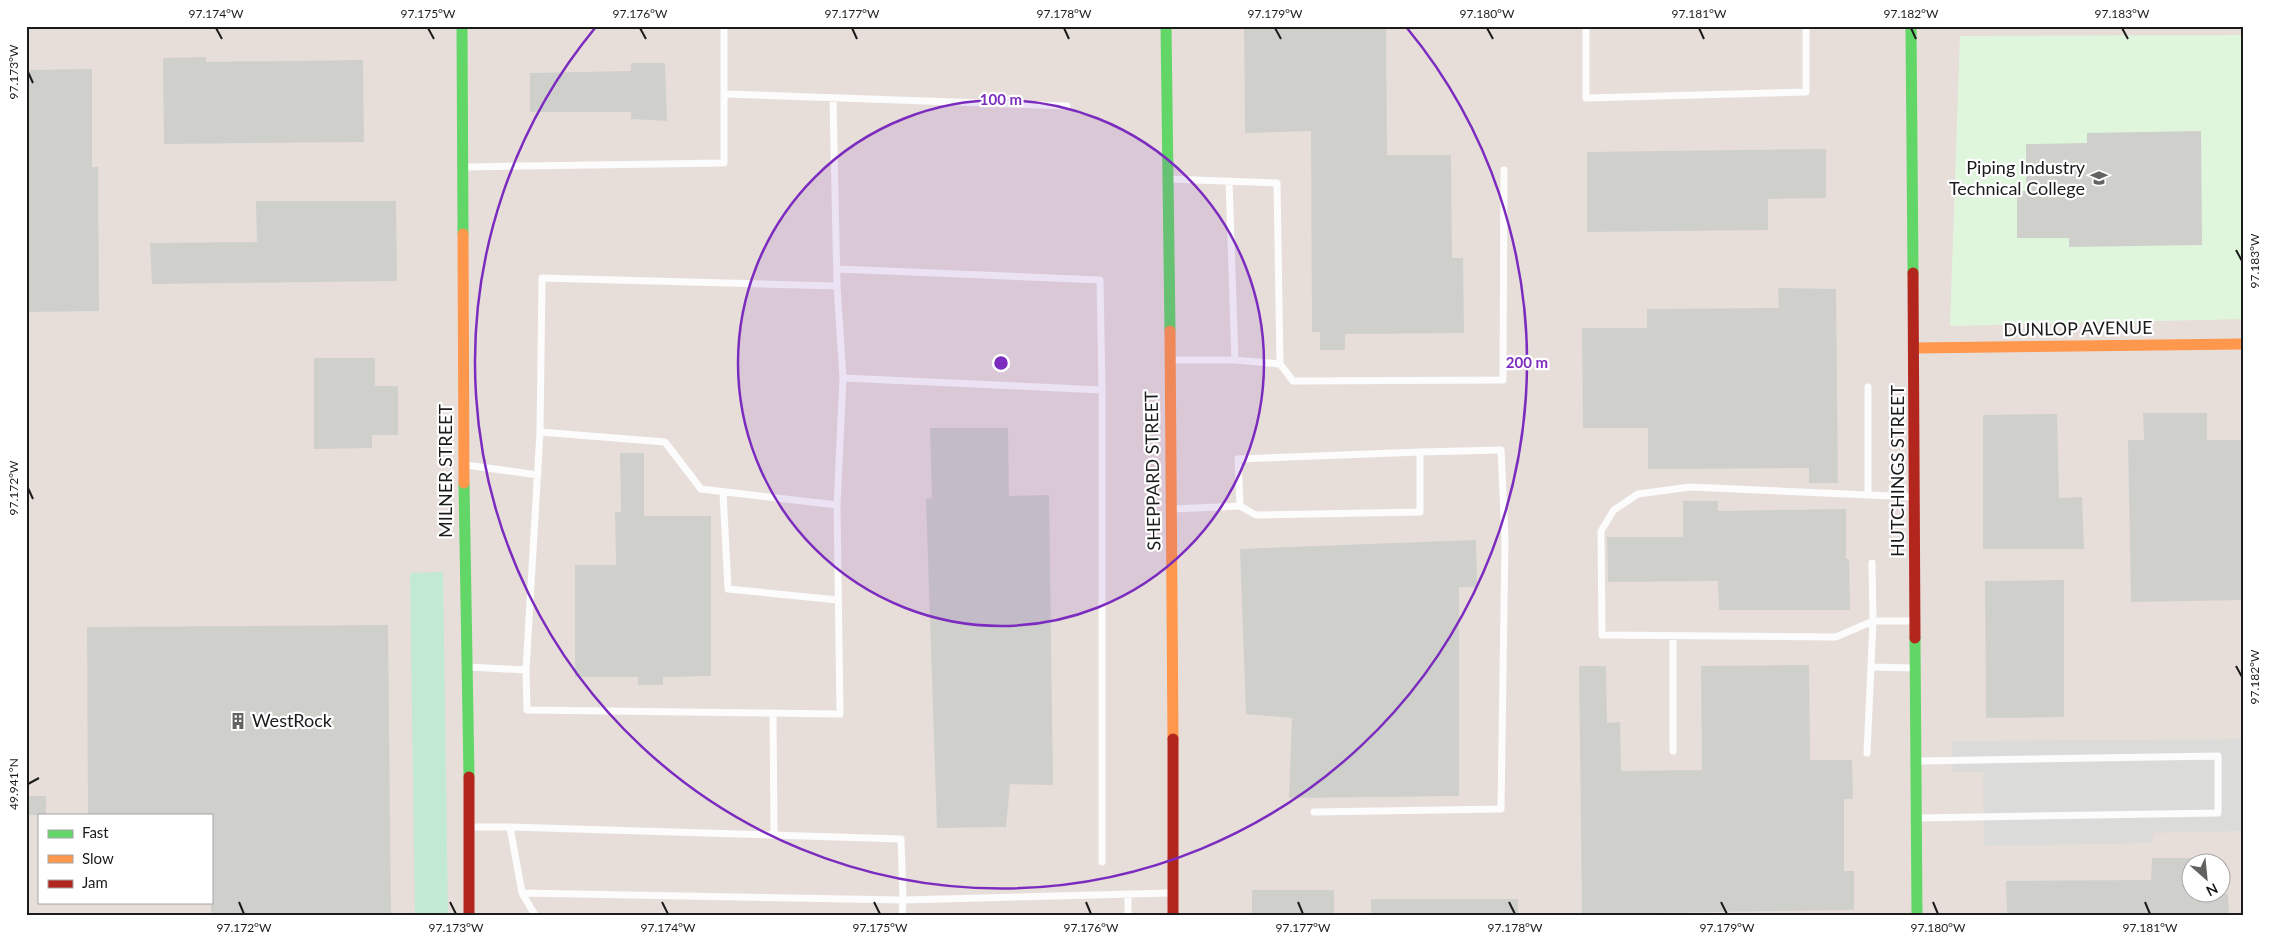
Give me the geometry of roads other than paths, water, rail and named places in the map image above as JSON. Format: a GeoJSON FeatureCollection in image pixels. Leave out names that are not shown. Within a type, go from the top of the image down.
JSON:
{"type":"FeatureCollection","features":[{"type":"Feature","properties":{"kind":"street","name":"MILNER STREET"},"geometry":{"type":"LineString","coordinates":[[462,26],[466,667],[470,827],[469,915]]}},
{"type":"Feature","properties":{"kind":"street","name":"SHEPPARD STREET"},"geometry":{"type":"LineString","coordinates":[[1166,26],[1172,509],[1173,915]]}},
{"type":"Feature","properties":{"kind":"street","name":"HUTCHINGS STREET"},"geometry":{"type":"LineString","coordinates":[[1911,26],[1916,497],[1917,915]]}},
{"type":"Feature","properties":{"kind":"street","name":"DUNLOP AVENUE"},"geometry":{"type":"LineString","coordinates":[[1914,348],[2243,344]]}},
{"type":"Feature","properties":{"kind":"lane"},"geometry":{"type":"LineString","coordinates":[[462,167],[724,163],[724,26]]}},
{"type":"Feature","properties":{"kind":"lane"},"geometry":{"type":"LineString","coordinates":[[1586,26],[1586,98],[1806,92],[1806,26]]}},
{"type":"Feature","properties":{"kind":"lane"},"geometry":{"type":"LineString","coordinates":[[725,94],[1066,106]]}},
{"type":"Feature","properties":{"kind":"lane"},"geometry":{"type":"LineString","coordinates":[[833,99],[837,286],[843,378],[837,505],[840,714],[527,710],[526,670],[540,432],[542,278],[837,286]]}},
{"type":"Feature","properties":{"kind":"lane"},"geometry":{"type":"LineString","coordinates":[[1167,179],[1276,183],[1280,364],[1293,382],[1503,380],[1504,170]]}},
{"type":"Feature","properties":{"kind":"lane"},"geometry":{"type":"LineString","coordinates":[[1229,181],[1235,360]]}},
{"type":"Feature","properties":{"kind":"lane"},"geometry":{"type":"LineString","coordinates":[[837,268],[1100,280],[1102,390],[1102,862]]}},
{"type":"Feature","properties":{"kind":"lane"},"geometry":{"type":"LineString","coordinates":[[1169,360],[1235,360],[1280,364]]}},
{"type":"Feature","properties":{"kind":"lane"},"geometry":{"type":"LineString","coordinates":[[843,378],[1102,390]]}},
{"type":"Feature","properties":{"kind":"lane"},"geometry":{"type":"LineString","coordinates":[[1868,387],[1868,495]]}},
{"type":"Feature","properties":{"kind":"lane"},"geometry":{"type":"LineString","coordinates":[[540,432],[665,442],[701,489],[837,505]]}},
{"type":"Feature","properties":{"kind":"lane"},"geometry":{"type":"LineString","coordinates":[[1240,506],[1238,459],[1500,450],[1505,538],[1501,809],[1314,812]]}},
{"type":"Feature","properties":{"kind":"lane"},"geometry":{"type":"LineString","coordinates":[[1172,509],[1240,506],[1256,515],[1420,512],[1420,452]]}},
{"type":"Feature","properties":{"kind":"lane"},"geometry":{"type":"LineString","coordinates":[[464,464],[538,475]]}},
{"type":"Feature","properties":{"kind":"lane"},"geometry":{"type":"LineString","coordinates":[[1916,497],[1690,487],[1638,494],[1614,510],[1601,531],[1602,635],[1836,638],[1873,621],[1916,621]]}},
{"type":"Feature","properties":{"kind":"lane"},"geometry":{"type":"LineString","coordinates":[[723,492],[728,589],[838,600]]}},
{"type":"Feature","properties":{"kind":"lane"},"geometry":{"type":"LineString","coordinates":[[1867,753],[1873,621],[1872,563]]}},
{"type":"Feature","properties":{"kind":"lane"},"geometry":{"type":"LineString","coordinates":[[1673,637],[1673,751]]}},
{"type":"Feature","properties":{"kind":"lane"},"geometry":{"type":"LineString","coordinates":[[466,667],[526,670]]}},
{"type":"Feature","properties":{"kind":"lane"},"geometry":{"type":"LineString","coordinates":[[1871,667],[1916,668]]}},
{"type":"Feature","properties":{"kind":"lane"},"geometry":{"type":"LineString","coordinates":[[773,713],[774,834]]}},
{"type":"Feature","properties":{"kind":"lane"},"geometry":{"type":"LineString","coordinates":[[1916,818],[2218,812],[2218,756],[1917,762]]}},
{"type":"Feature","properties":{"kind":"lane"},"geometry":{"type":"LineString","coordinates":[[470,827],[901,839],[902,915]]}},
{"type":"Feature","properties":{"kind":"lane"},"geometry":{"type":"LineString","coordinates":[[510,827],[522,893],[535,915]]}},
{"type":"Feature","properties":{"kind":"lane"},"geometry":{"type":"LineString","coordinates":[[522,893],[903,900],[1173,893]]}},
{"type":"Feature","properties":{"kind":"lane"},"geometry":{"type":"LineString","coordinates":[[1128,895],[1128,915]]}},
{"type":"Feature","properties":{"kind":"place","name":"Piping Industry Technical College"},"geometry":{"type":"Point","coordinates":[2099,178]}},
{"type":"Feature","properties":{"kind":"place","name":"WestRock"},"geometry":{"type":"Point","coordinates":[238,721]}}]}
